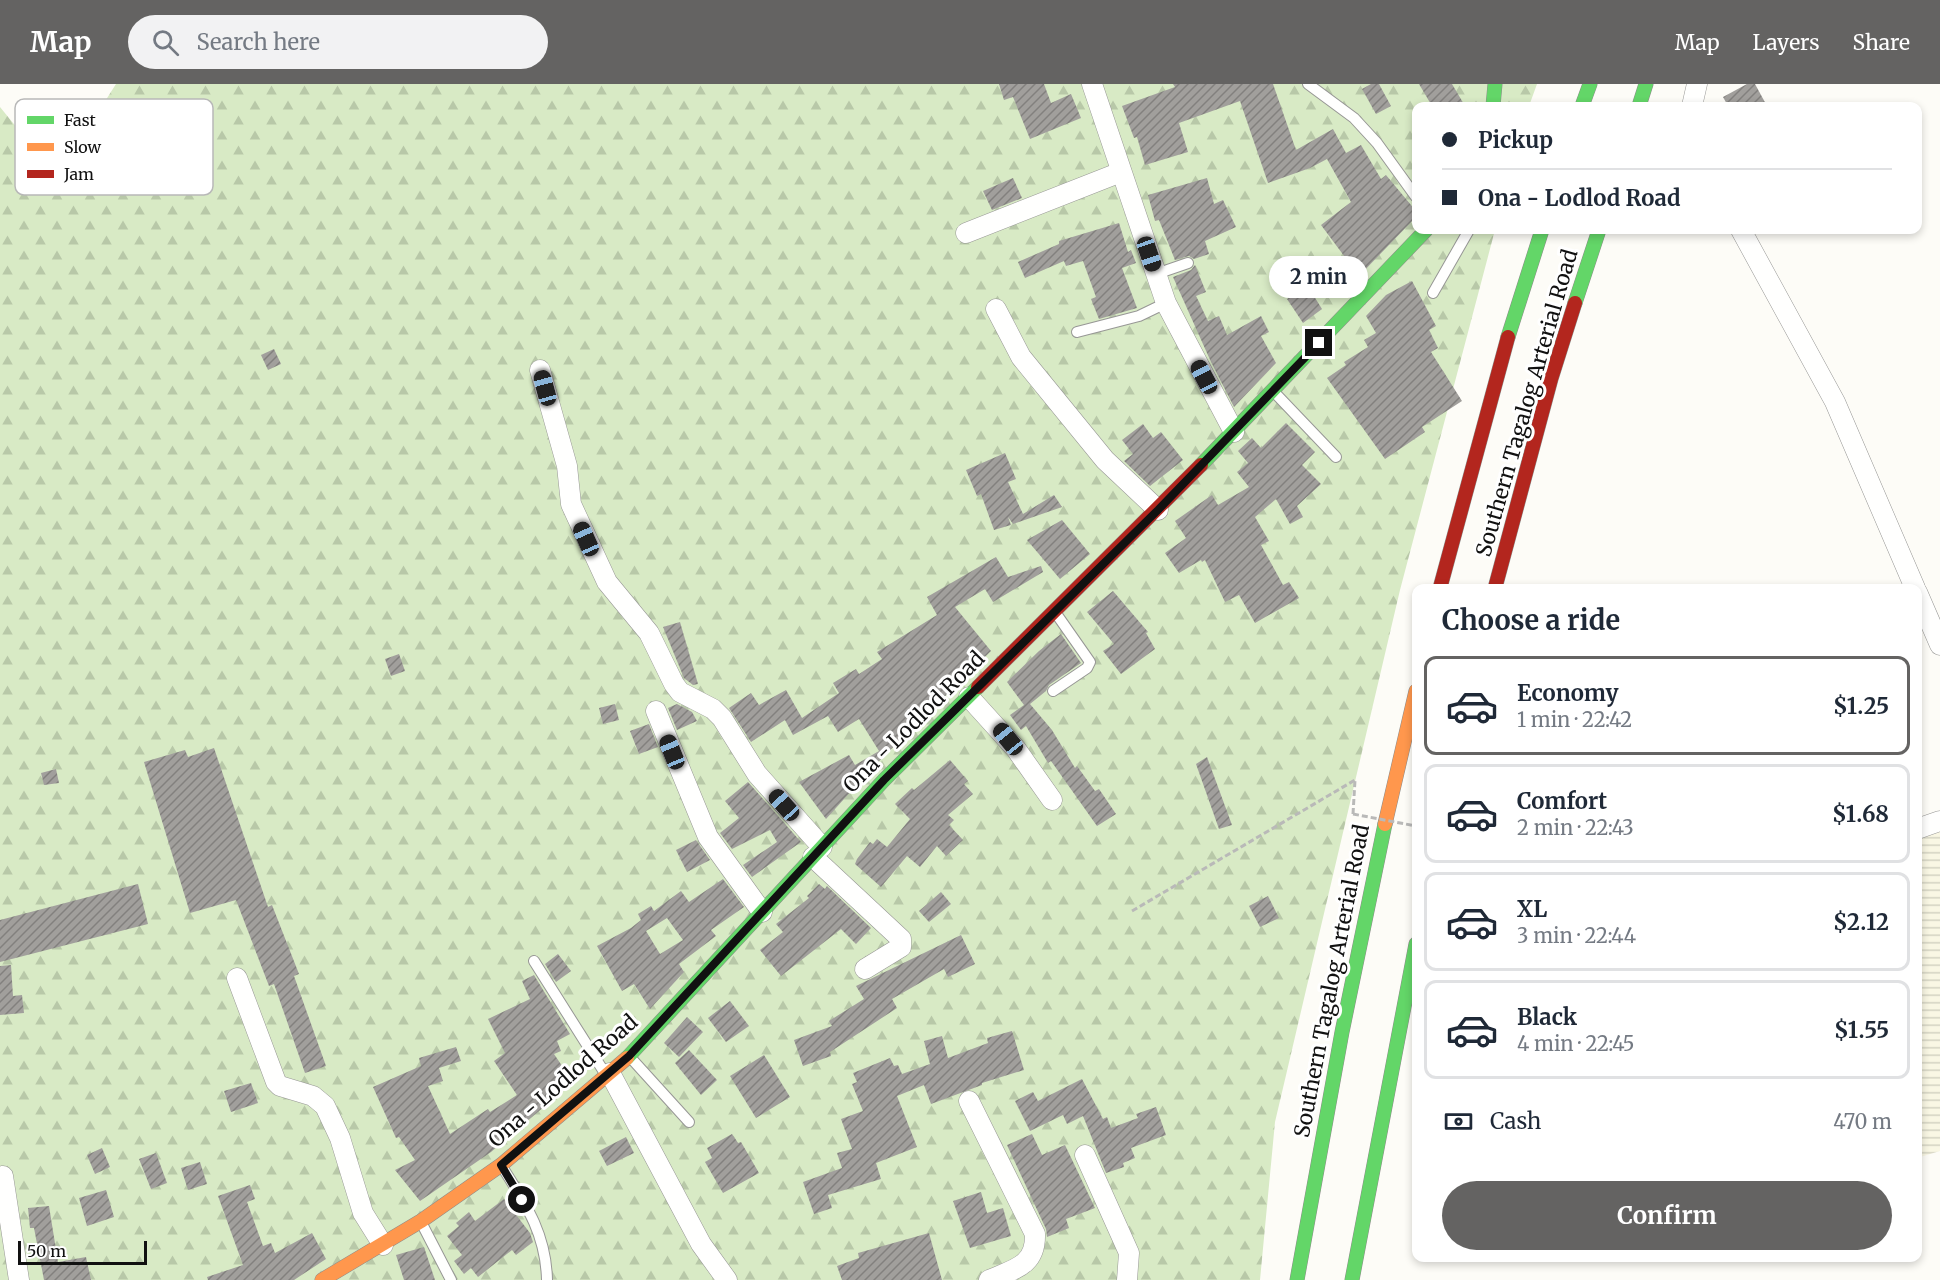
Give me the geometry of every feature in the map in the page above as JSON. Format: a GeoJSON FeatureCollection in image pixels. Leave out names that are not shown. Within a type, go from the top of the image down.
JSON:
{"type":"FeatureCollection","features":[{"type":"Feature","properties":{"kind":"main road"},"geometry":{"type":"LineString","coordinates":[[1493,102],[1495,84]]}},
{"type":"Feature","properties":{"kind":"main road"},"geometry":{"type":"LineString","coordinates":[[1583,102],[1590,84]]}},
{"type":"Feature","properties":{"kind":"main road"},"geometry":{"type":"LineString","coordinates":[[1640,102],[1646,84]]}},
{"type":"Feature","properties":{"kind":"main road","name":"Ona - Lodlod Road"},"geometry":{"type":"LineString","coordinates":[[322,1280],[421,1221],[501,1165],[629,1056],[884,780],[1158,510],[1422,234]]}},
{"type":"Feature","properties":{"kind":"main road","name":"Southern Tagalog Arterial Road"},"geometry":{"type":"LineString","coordinates":[[1441,584],[1499,364],[1541,234]]}},
{"type":"Feature","properties":{"kind":"main road","name":"Southern Tagalog Arterial Road"},"geometry":{"type":"LineString","coordinates":[[1496,584],[1551,379],[1598,234]]}},
{"type":"Feature","properties":{"kind":"main road","name":"Southern Tagalog Arterial Road"},"geometry":{"type":"LineString","coordinates":[[1297,1280],[1341,1032],[1412,708]]}},
{"type":"Feature","properties":{"kind":"main road"},"geometry":{"type":"LineString","coordinates":[[1352,1280],[1395,1040],[1412,962]]}},
{"type":"Feature","properties":{"kind":"street"},"geometry":{"type":"LineString","coordinates":[[1092,84],[1166,303],[1234,432]]}},
{"type":"Feature","properties":{"kind":"street"},"geometry":{"type":"LineString","coordinates":[[1693,102],[1697,84]]}},
{"type":"Feature","properties":{"kind":"street"},"geometry":{"type":"LineString","coordinates":[[966,233],[1121,172]]}},
{"type":"Feature","properties":{"kind":"street"},"geometry":{"type":"LineString","coordinates":[[1743,234],[1835,402],[1913,584]]}},
{"type":"Feature","properties":{"kind":"street"},"geometry":{"type":"LineString","coordinates":[[996,309],[1021,357],[1105,460],[1158,510]]}},
{"type":"Feature","properties":{"kind":"street"},"geometry":{"type":"LineString","coordinates":[[540,370],[567,466],[571,504],[602,575],[650,633],[680,692],[713,709],[722,718],[764,783],[817,852],[901,939],[901,947],[865,969]]}},
{"type":"Feature","properties":{"kind":"street"},"geometry":{"type":"LineString","coordinates":[[1922,604],[1940,645]]}},
{"type":"Feature","properties":{"kind":"street"},"geometry":{"type":"LineString","coordinates":[[969,697],[1016,749],[1052,800]]}},
{"type":"Feature","properties":{"kind":"street"},"geometry":{"type":"LineString","coordinates":[[656,711],[708,837],[762,912]]}},
{"type":"Feature","properties":{"kind":"street"},"geometry":{"type":"LineString","coordinates":[[1922,827],[1940,821]]}},
{"type":"Feature","properties":{"kind":"street"},"geometry":{"type":"LineString","coordinates":[[237,978],[276,1082],[280,1086],[313,1096],[325,1106],[346,1154],[363,1213],[383,1245]]}},
{"type":"Feature","properties":{"kind":"street"},"geometry":{"type":"LineString","coordinates":[[608,1074],[701,1244],[727,1280]]}},
{"type":"Feature","properties":{"kind":"street"},"geometry":{"type":"LineString","coordinates":[[969,1101],[1035,1234],[1035,1250],[1026,1263],[989,1280]]}},
{"type":"Feature","properties":{"kind":"street"},"geometry":{"type":"LineString","coordinates":[[1085,1155],[1130,1253],[1127,1280]]}},
{"type":"Feature","properties":{"kind":"street"},"geometry":{"type":"LineString","coordinates":[[3,1176],[19,1280]]}},
{"type":"Feature","properties":{"kind":"lane"},"geometry":{"type":"LineString","coordinates":[[1308,84],[1354,118],[1377,143],[1412,191]]}},
{"type":"Feature","properties":{"kind":"lane"},"geometry":{"type":"LineString","coordinates":[[1433,293],[1467,234]]}},
{"type":"Feature","properties":{"kind":"lane"},"geometry":{"type":"LineString","coordinates":[[1156,274],[1188,263]]}},
{"type":"Feature","properties":{"kind":"lane"},"geometry":{"type":"LineString","coordinates":[[1077,332],[1133,318],[1166,303]]}},
{"type":"Feature","properties":{"kind":"lane"},"geometry":{"type":"LineString","coordinates":[[1273,391],[1336,457]]}},
{"type":"Feature","properties":{"kind":"lane"},"geometry":{"type":"LineString","coordinates":[[1053,691],[1088,668],[1090,662],[1054,612]]}},
{"type":"Feature","properties":{"kind":"lane"},"geometry":{"type":"LineString","coordinates":[[534,961],[608,1074]]}},
{"type":"Feature","properties":{"kind":"lane"},"geometry":{"type":"LineString","coordinates":[[629,1056],[689,1122]]}},
{"type":"Feature","properties":{"kind":"lane"},"geometry":{"type":"LineString","coordinates":[[501,1165],[537,1224],[547,1280]]}},
{"type":"Feature","properties":{"kind":"lane"},"geometry":{"type":"LineString","coordinates":[[421,1221],[451,1280]]}},
{"type":"Feature","properties":{"kind":"path"},"geometry":{"type":"LineString","coordinates":[[1132,911],[1355,780],[1353,814],[1412,825]]}},
{"type":"Feature","properties":{"kind":"shaded area"},"geometry":{"type":"Polygon","coordinates":[[[1940,825],[1940,1151],[1922,1156],[1922,830],[1940,825]]]}},
{"type":"Feature","properties":{"kind":"green space"},"geometry":{"type":"Polygon","coordinates":[[[116,84],[1537,84],[1530,102],[1412,102],[1412,234],[1494,234],[1400,590],[1275,1122],[1260,1280],[0,1280],[0,107],[15,125],[15,195],[213,195],[213,99],[106,99],[116,84]]]}},
{"type":"Feature","properties":{"kind":"building"},"geometry":{"type":"Polygon","coordinates":[[[999,84],[1044,84],[1051,103],[1071,94],[1081,118],[1030,139],[1013,97],[1004,100],[999,84]]]}},
{"type":"Feature","properties":{"kind":"building"},"geometry":{"type":"Polygon","coordinates":[[[1173,84],[1273,84],[1296,150],[1333,129],[1346,153],[1361,145],[1381,179],[1386,175],[1412,206],[1412,221],[1359,276],[1321,225],[1351,202],[1327,159],[1310,168],[1268,183],[1240,101],[1179,123],[1188,152],[1145,165],[1137,137],[1134,138],[1122,106],[1175,87],[1173,84]]]}},
{"type":"Feature","properties":{"kind":"building"},"geometry":{"type":"Polygon","coordinates":[[[1371,84],[1379,84],[1391,106],[1376,114],[1362,89],[1371,84]]]}},
{"type":"Feature","properties":{"kind":"building"},"geometry":{"type":"Polygon","coordinates":[[[1419,84],[1452,84],[1463,102],[1430,102],[1419,84]]]}},
{"type":"Feature","properties":{"kind":"building"},"geometry":{"type":"Polygon","coordinates":[[[1747,84],[1755,84],[1765,102],[1726,102],[1723,97],[1747,84]]]}},
{"type":"Feature","properties":{"kind":"building"},"geometry":{"type":"Polygon","coordinates":[[[1013,178],[1022,198],[992,210],[983,191],[1013,178]]]}},
{"type":"Feature","properties":{"kind":"building"},"geometry":{"type":"Polygon","coordinates":[[[1207,178],[1214,204],[1223,200],[1236,227],[1205,241],[1209,254],[1194,259],[1189,256],[1175,260],[1159,220],[1155,221],[1148,195],[1207,178]]]}},
{"type":"Feature","properties":{"kind":"building"},"geometry":{"type":"Polygon","coordinates":[[[1119,223],[1128,252],[1131,250],[1136,263],[1122,268],[1137,308],[1099,319],[1091,299],[1096,297],[1083,261],[1066,266],[1064,261],[1025,278],[1018,262],[1059,244],[1059,241],[1119,223]]]}},
{"type":"Feature","properties":{"kind":"building"},"geometry":{"type":"Polygon","coordinates":[[[1195,265],[1206,292],[1196,296],[1208,321],[1219,316],[1227,335],[1261,316],[1269,332],[1261,336],[1276,363],[1234,407],[1173,277],[1191,270],[1195,265]]]}},
{"type":"Feature","properties":{"kind":"building"},"geometry":{"type":"Polygon","coordinates":[[[1412,281],[1436,326],[1429,330],[1438,348],[1431,352],[1462,401],[1422,427],[1425,432],[1385,459],[1327,378],[1346,365],[1344,362],[1368,347],[1364,340],[1376,333],[1366,316],[1386,295],[1412,281]]]}},
{"type":"Feature","properties":{"kind":"building"},"geometry":{"type":"Polygon","coordinates":[[[1307,285],[1322,309],[1303,323],[1287,299],[1307,285]]]}},
{"type":"Feature","properties":{"kind":"building"},"geometry":{"type":"Polygon","coordinates":[[[274,349],[281,364],[268,370],[261,355],[274,349]]]}},
{"type":"Feature","properties":{"kind":"building"},"geometry":{"type":"Polygon","coordinates":[[[1286,423],[1315,452],[1302,465],[1321,484],[1297,506],[1303,517],[1290,524],[1276,499],[1255,517],[1269,541],[1261,545],[1283,585],[1289,582],[1299,598],[1255,623],[1239,595],[1225,602],[1205,560],[1179,573],[1165,553],[1186,538],[1175,521],[1212,495],[1218,505],[1249,487],[1237,472],[1248,463],[1238,451],[1252,438],[1261,448],[1286,423]]]}},
{"type":"Feature","properties":{"kind":"building"},"geometry":{"type":"Polygon","coordinates":[[[1143,424],[1153,438],[1161,432],[1183,460],[1150,486],[1124,461],[1133,454],[1122,440],[1143,424]]]}},
{"type":"Feature","properties":{"kind":"building"},"geometry":{"type":"Polygon","coordinates":[[[1005,453],[1016,479],[1008,482],[1023,514],[1054,495],[1062,507],[1013,524],[1008,517],[1011,525],[994,530],[981,494],[977,496],[966,470],[1005,453]]]}},
{"type":"Feature","properties":{"kind":"building"},"geometry":{"type":"Polygon","coordinates":[[[1062,520],[1090,554],[1060,579],[1027,540],[1062,520]]]}},
{"type":"Feature","properties":{"kind":"building"},"geometry":{"type":"Polygon","coordinates":[[[996,557],[1008,577],[1041,566],[1043,572],[993,602],[985,589],[955,607],[991,651],[872,768],[826,819],[799,782],[849,755],[855,765],[879,751],[859,719],[838,732],[828,716],[793,735],[785,720],[751,742],[729,708],[751,693],[759,705],[786,690],[802,718],[839,693],[833,683],[856,669],[859,674],[882,659],[877,652],[937,615],[927,597],[996,557]]]}},
{"type":"Feature","properties":{"kind":"building"},"geometry":{"type":"Polygon","coordinates":[[[1113,591],[1148,632],[1146,633],[1155,649],[1121,674],[1103,651],[1114,644],[1087,612],[1113,591]]]}},
{"type":"Feature","properties":{"kind":"building"},"geometry":{"type":"Polygon","coordinates":[[[680,622],[698,684],[693,685],[684,678],[663,627],[680,622]]]}},
{"type":"Feature","properties":{"kind":"building"},"geometry":{"type":"Polygon","coordinates":[[[1061,634],[1081,663],[1049,685],[1046,691],[1030,704],[1052,730],[1075,768],[1077,766],[1095,791],[1099,789],[1116,814],[1097,826],[1051,761],[1048,763],[1026,726],[1021,730],[1010,715],[1024,705],[1007,682],[1039,651],[1061,634]]]}},
{"type":"Feature","properties":{"kind":"building"},"geometry":{"type":"Polygon","coordinates":[[[399,654],[405,671],[391,676],[385,659],[399,654]]]}},
{"type":"Feature","properties":{"kind":"building"},"geometry":{"type":"Polygon","coordinates":[[[615,704],[619,720],[603,724],[599,708],[615,704]]]}},
{"type":"Feature","properties":{"kind":"building"},"geometry":{"type":"Polygon","coordinates":[[[677,704],[692,712],[697,721],[677,730],[668,708],[677,704]]]}},
{"type":"Feature","properties":{"kind":"building"},"geometry":{"type":"Polygon","coordinates":[[[649,724],[658,747],[639,754],[630,731],[649,724]]]}},
{"type":"Feature","properties":{"kind":"building"},"geometry":{"type":"Polygon","coordinates":[[[214,748],[268,907],[272,905],[299,974],[294,976],[326,1066],[305,1073],[274,984],[269,986],[236,900],[190,913],[144,762],[185,750],[188,757],[214,748]]]}},
{"type":"Feature","properties":{"kind":"building"},"geometry":{"type":"Polygon","coordinates":[[[1207,757],[1232,825],[1219,829],[1196,764],[1207,757]]]}},
{"type":"Feature","properties":{"kind":"building"},"geometry":{"type":"Polygon","coordinates":[[[950,760],[968,781],[964,784],[973,794],[948,815],[954,820],[949,825],[963,840],[946,856],[937,846],[920,867],[907,856],[881,887],[855,864],[857,859],[870,842],[873,844],[877,839],[887,847],[910,819],[895,804],[912,788],[914,790],[950,760]]]}},
{"type":"Feature","properties":{"kind":"building"},"geometry":{"type":"Polygon","coordinates":[[[56,769],[59,783],[44,785],[41,773],[56,769]]]}},
{"type":"Feature","properties":{"kind":"building"},"geometry":{"type":"Polygon","coordinates":[[[748,782],[801,842],[752,877],[743,865],[777,842],[770,830],[732,849],[720,833],[739,818],[725,801],[748,782]]]}},
{"type":"Feature","properties":{"kind":"building"},"geometry":{"type":"Polygon","coordinates":[[[696,840],[710,860],[687,872],[676,850],[696,840]]]}},
{"type":"Feature","properties":{"kind":"building"},"geometry":{"type":"Polygon","coordinates":[[[723,879],[744,907],[711,930],[716,936],[679,964],[684,972],[650,1009],[634,984],[622,991],[597,946],[631,928],[641,920],[638,914],[651,906],[654,911],[681,891],[689,902],[723,879]],[[667,918],[646,931],[660,954],[683,940],[667,918]]]}},
{"type":"Feature","properties":{"kind":"building"},"geometry":{"type":"Polygon","coordinates":[[[138,884],[148,924],[0,962],[0,920],[138,884]]]}},
{"type":"Feature","properties":{"kind":"building"},"geometry":{"type":"Polygon","coordinates":[[[819,884],[825,889],[827,886],[871,928],[856,944],[841,929],[781,976],[760,950],[783,932],[776,924],[809,898],[807,896],[819,884]]]}},
{"type":"Feature","properties":{"kind":"building"},"geometry":{"type":"Polygon","coordinates":[[[941,892],[951,904],[929,922],[919,911],[941,892]]]}},
{"type":"Feature","properties":{"kind":"building"},"geometry":{"type":"Polygon","coordinates":[[[1268,896],[1279,918],[1260,927],[1249,906],[1268,896]]]}},
{"type":"Feature","properties":{"kind":"building"},"geometry":{"type":"Polygon","coordinates":[[[961,935],[975,964],[948,977],[944,969],[892,999],[897,1008],[830,1052],[831,1056],[803,1066],[794,1040],[832,1026],[829,1021],[864,999],[856,986],[961,935]]]}},
{"type":"Feature","properties":{"kind":"building"},"geometry":{"type":"Polygon","coordinates":[[[558,954],[571,971],[556,982],[545,964],[558,954]]]}},
{"type":"Feature","properties":{"kind":"building"},"geometry":{"type":"Polygon","coordinates":[[[11,965],[13,996],[22,995],[24,1013],[0,1015],[0,966],[11,965]]]}},
{"type":"Feature","properties":{"kind":"building"},"geometry":{"type":"Polygon","coordinates":[[[534,975],[570,1034],[557,1041],[561,1051],[554,1054],[573,1082],[491,1152],[420,1201],[395,1170],[415,1160],[399,1137],[396,1138],[373,1087],[421,1066],[419,1058],[456,1047],[461,1061],[439,1068],[443,1081],[428,1086],[450,1134],[488,1109],[490,1112],[517,1095],[494,1061],[505,1053],[488,1019],[530,999],[522,981],[534,975]]]}},
{"type":"Feature","properties":{"kind":"building"},"geometry":{"type":"Polygon","coordinates":[[[730,1001],[749,1026],[726,1042],[708,1018],[730,1001]]]}},
{"type":"Feature","properties":{"kind":"building"},"geometry":{"type":"Polygon","coordinates":[[[687,1017],[703,1032],[679,1057],[664,1043],[687,1017]]]}},
{"type":"Feature","properties":{"kind":"building"},"geometry":{"type":"Polygon","coordinates":[[[1012,1031],[1024,1070],[982,1083],[982,1085],[931,1104],[924,1085],[897,1096],[917,1147],[876,1163],[881,1179],[828,1195],[832,1208],[814,1214],[803,1182],[842,1168],[837,1153],[852,1149],[841,1119],[863,1111],[852,1084],[857,1082],[853,1073],[890,1058],[894,1066],[898,1065],[902,1074],[930,1064],[924,1041],[942,1036],[948,1058],[988,1043],[987,1038],[1012,1031]]]}},
{"type":"Feature","properties":{"kind":"building"},"geometry":{"type":"Polygon","coordinates":[[[689,1050],[717,1080],[701,1095],[675,1063],[689,1050]]]}},
{"type":"Feature","properties":{"kind":"building"},"geometry":{"type":"Polygon","coordinates":[[[764,1055],[790,1097],[756,1118],[730,1076],[764,1055]]]}},
{"type":"Feature","properties":{"kind":"building"},"geometry":{"type":"Polygon","coordinates":[[[1082,1079],[1103,1119],[1107,1117],[1111,1128],[1138,1118],[1136,1114],[1156,1107],[1166,1135],[1131,1148],[1135,1158],[1123,1163],[1124,1167],[1106,1173],[1083,1116],[1067,1124],[1063,1115],[1030,1131],[1015,1101],[1033,1092],[1038,1101],[1082,1079]]]}},
{"type":"Feature","properties":{"kind":"building"},"geometry":{"type":"Polygon","coordinates":[[[251,1083],[258,1103],[231,1112],[224,1091],[251,1083]]]}},
{"type":"Feature","properties":{"kind":"building"},"geometry":{"type":"Polygon","coordinates":[[[732,1134],[738,1143],[741,1142],[759,1173],[723,1193],[705,1162],[712,1158],[707,1148],[732,1134]]]}},
{"type":"Feature","properties":{"kind":"building"},"geometry":{"type":"Polygon","coordinates":[[[1032,1134],[1042,1155],[1065,1145],[1095,1208],[1066,1219],[1069,1228],[1047,1237],[1046,1229],[1007,1145],[1032,1134]]]}},
{"type":"Feature","properties":{"kind":"building"},"geometry":{"type":"Polygon","coordinates":[[[626,1137],[634,1153],[607,1166],[599,1151],[626,1137]]]}},
{"type":"Feature","properties":{"kind":"building"},"geometry":{"type":"Polygon","coordinates":[[[102,1148],[110,1167],[95,1174],[87,1155],[102,1148]]]}},
{"type":"Feature","properties":{"kind":"building"},"geometry":{"type":"Polygon","coordinates":[[[156,1153],[167,1183],[151,1189],[139,1159],[156,1153]]]}},
{"type":"Feature","properties":{"kind":"building"},"geometry":{"type":"Polygon","coordinates":[[[200,1162],[207,1184],[188,1190],[181,1168],[200,1162]]]}},
{"type":"Feature","properties":{"kind":"building"},"geometry":{"type":"Polygon","coordinates":[[[250,1185],[255,1199],[247,1202],[263,1246],[271,1243],[275,1253],[312,1233],[326,1259],[294,1280],[208,1280],[207,1277],[243,1265],[218,1196],[250,1185]]]}},
{"type":"Feature","properties":{"kind":"building"},"geometry":{"type":"Polygon","coordinates":[[[106,1190],[114,1217],[87,1226],[79,1198],[106,1190]]]}},
{"type":"Feature","properties":{"kind":"building"},"geometry":{"type":"Polygon","coordinates":[[[981,1192],[987,1213],[1003,1208],[1011,1236],[970,1248],[953,1201],[981,1192]]]}},
{"type":"Feature","properties":{"kind":"building"},"geometry":{"type":"Polygon","coordinates":[[[504,1199],[530,1233],[533,1242],[516,1255],[512,1250],[478,1277],[471,1268],[464,1274],[454,1261],[462,1255],[447,1236],[459,1226],[456,1223],[469,1212],[475,1221],[504,1199]]]}},
{"type":"Feature","properties":{"kind":"building"},"geometry":{"type":"Polygon","coordinates":[[[49,1206],[58,1262],[86,1257],[91,1280],[44,1280],[34,1228],[30,1228],[28,1208],[49,1206]]]}},
{"type":"Feature","properties":{"kind":"building"},"geometry":{"type":"Polygon","coordinates":[[[929,1233],[942,1280],[842,1280],[837,1266],[859,1258],[858,1253],[929,1233]]]}},
{"type":"Feature","properties":{"kind":"building"},"geometry":{"type":"Polygon","coordinates":[[[424,1247],[435,1280],[404,1280],[396,1255],[424,1247]]]}},
{"type":"Feature","properties":{"kind":"traffic: fast"},"geometry":{"type":"LineString","coordinates":[[1493,102],[1495,84]]}},
{"type":"Feature","properties":{"kind":"traffic: fast"},"geometry":{"type":"LineString","coordinates":[[1583,102],[1590,84]]}},
{"type":"Feature","properties":{"kind":"traffic: fast"},"geometry":{"type":"LineString","coordinates":[[1640,102],[1646,84]]}},
{"type":"Feature","properties":{"kind":"traffic: fast"},"geometry":{"type":"LineString","coordinates":[[1201,465],[1422,234]]}},
{"type":"Feature","properties":{"kind":"traffic: fast"},"geometry":{"type":"LineString","coordinates":[[1508,337],[1541,234]]}},
{"type":"Feature","properties":{"kind":"traffic: fast"},"geometry":{"type":"LineString","coordinates":[[1575,303],[1598,234]]}},
{"type":"Feature","properties":{"kind":"traffic: fast"},"geometry":{"type":"LineString","coordinates":[[627,1058],[884,780],[978,687]]}},
{"type":"Feature","properties":{"kind":"traffic: fast"},"geometry":{"type":"LineString","coordinates":[[1297,1280],[1342,1032],[1385,824]]}},
{"type":"Feature","properties":{"kind":"traffic: fast"},"geometry":{"type":"LineString","coordinates":[[1352,1280],[1412,965]]}},
{"type":"Feature","properties":{"kind":"traffic: slow"},"geometry":{"type":"LineString","coordinates":[[1385,824],[1412,708]]}},
{"type":"Feature","properties":{"kind":"traffic: slow"},"geometry":{"type":"LineString","coordinates":[[322,1280],[421,1221],[501,1165],[627,1058]]}},
{"type":"Feature","properties":{"kind":"traffic: jam"},"geometry":{"type":"LineString","coordinates":[[1496,584],[1551,379],[1575,303]]}},
{"type":"Feature","properties":{"kind":"traffic: jam"},"geometry":{"type":"LineString","coordinates":[[1441,584],[1508,337]]}},
{"type":"Feature","properties":{"kind":"traffic: jam"},"geometry":{"type":"LineString","coordinates":[[978,687],[1201,465]]}},
{"type":"Feature","properties":{"kind":"route"},"geometry":{"type":"LineString","coordinates":[[522,1200],[501,1165],[629,1056],[884,780],[1158,510],[1319,343]]}}]}
